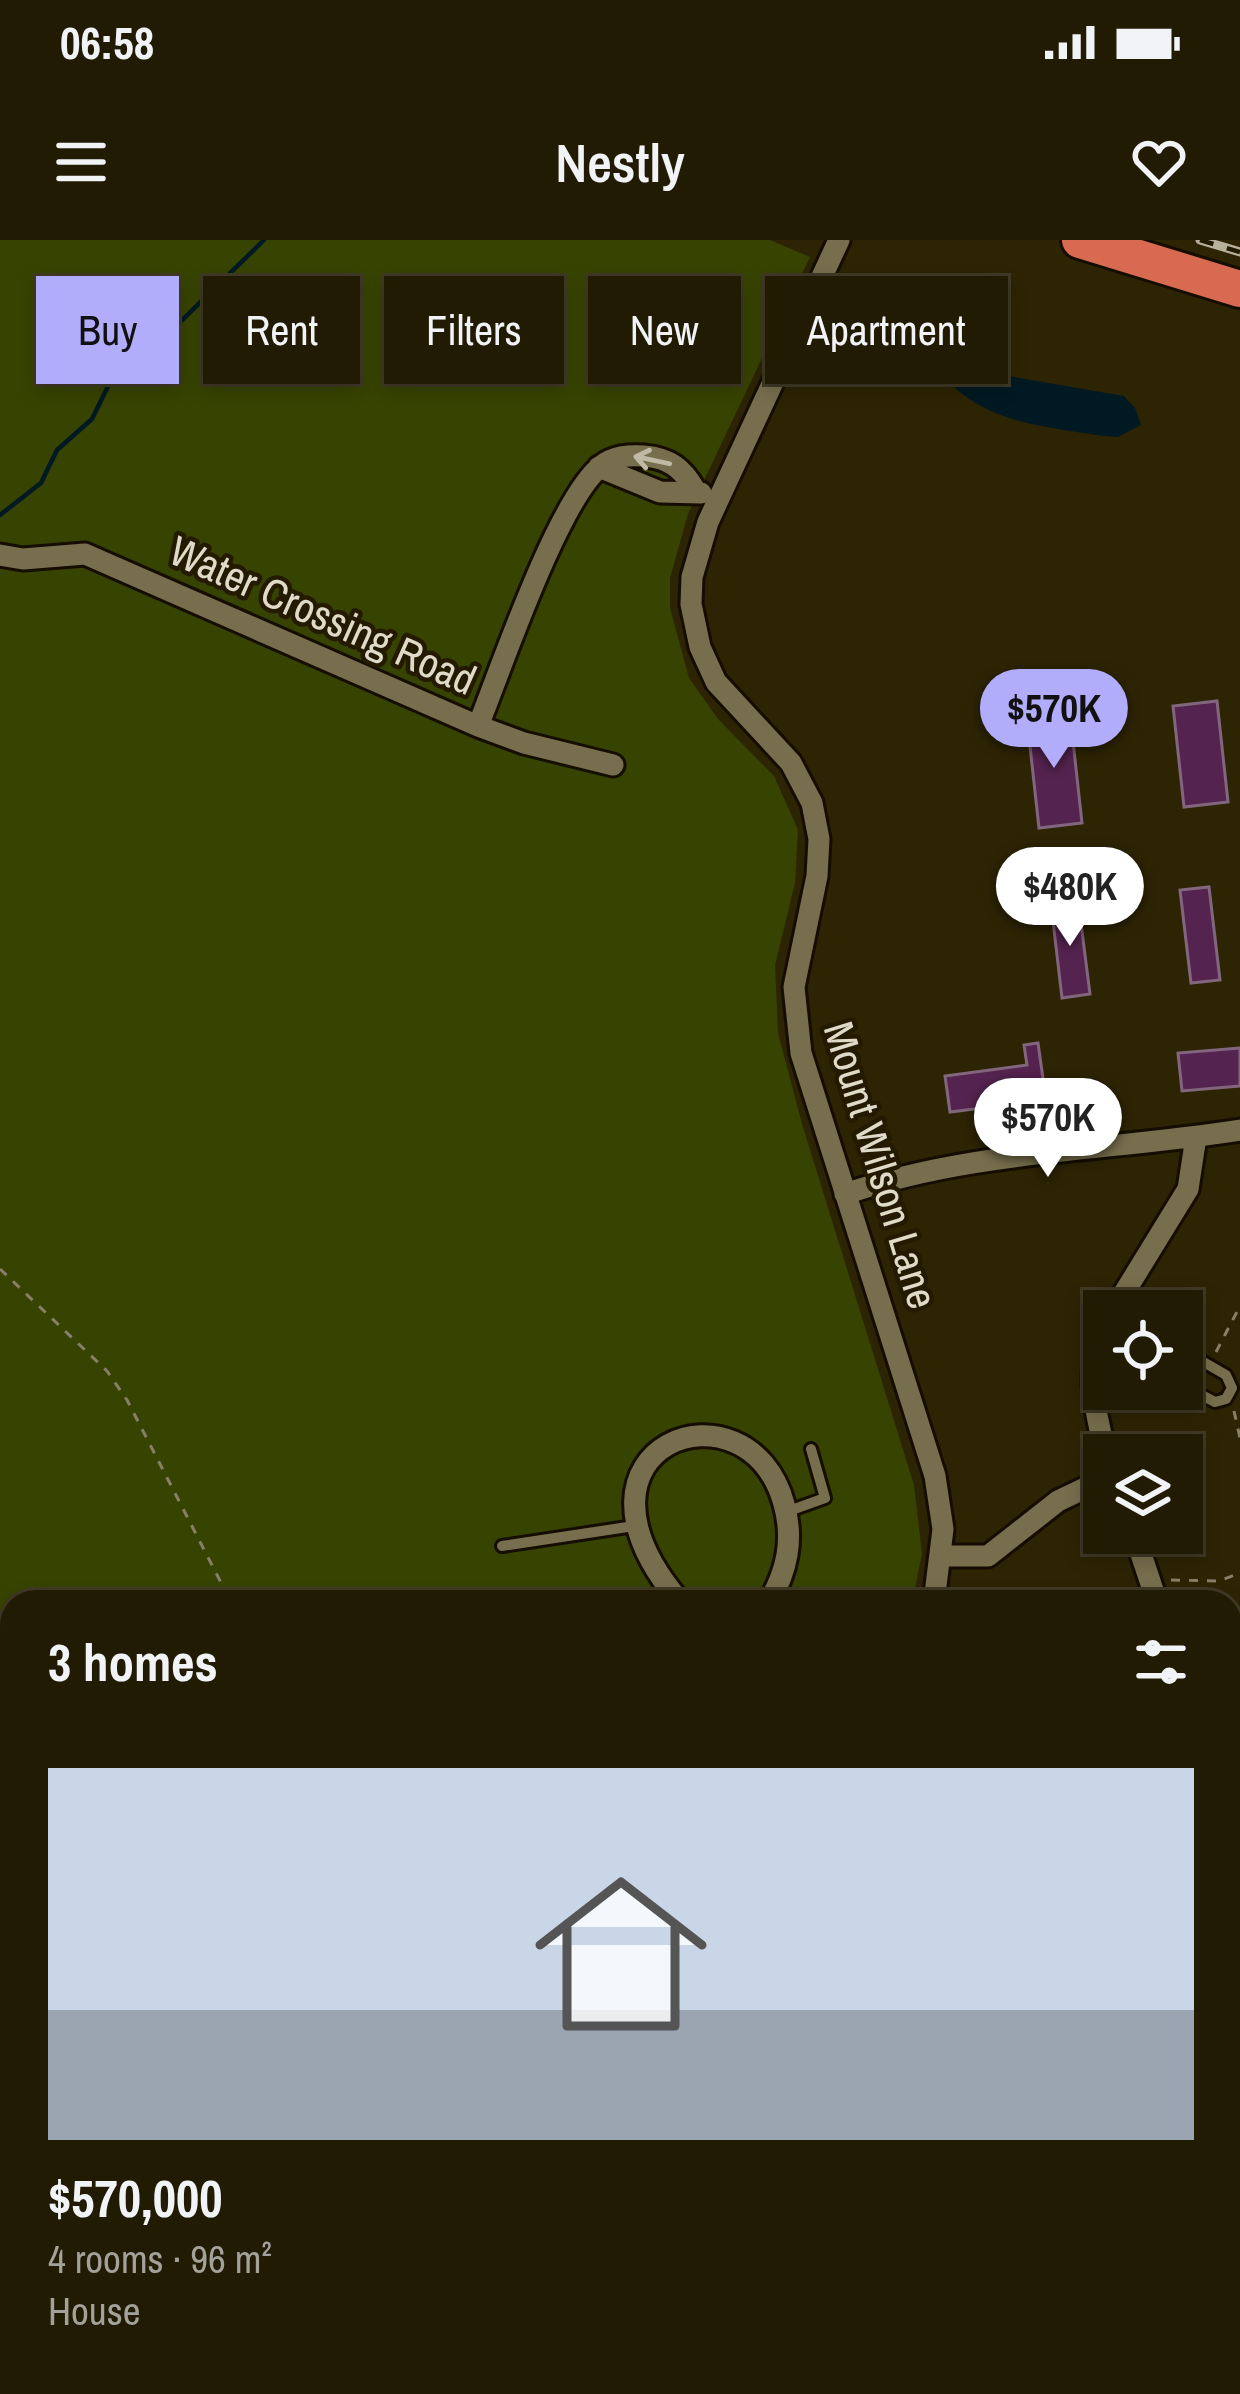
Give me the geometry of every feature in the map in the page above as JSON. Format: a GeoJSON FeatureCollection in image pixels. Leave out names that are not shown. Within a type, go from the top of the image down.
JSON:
{"type":"FeatureCollection","features":[{"type":"Feature","properties":{"kind":"highway"},"geometry":{"type":"LineString","coordinates":[[1080,240],[1240,289]]}},
{"type":"Feature","properties":{"kind":"street","name":"Mount Wilson Lane"},"geometry":{"type":"LineString","coordinates":[[839,240],[717,501],[692,577],[694,625],[716,682],[791,763],[812,803],[819,856],[795,969],[801,1053],[935,1477],[943,1556],[936,1590]]}},
{"type":"Feature","properties":{"kind":"street"},"geometry":{"type":"LineString","coordinates":[[478,726],[572,502],[599,467],[660,492],[695,490],[717,501]]}},
{"type":"Feature","properties":{"kind":"street","name":"Water Crossing Road"},"geometry":{"type":"LineString","coordinates":[[0,555],[23,559],[86,554],[478,726],[613,765]]}},
{"type":"Feature","properties":{"kind":"street"},"geometry":{"type":"LineString","coordinates":[[845,1194],[906,1173],[988,1159],[1240,1130]]}},
{"type":"Feature","properties":{"kind":"street"},"geometry":{"type":"LineString","coordinates":[[1126,1290],[1188,1189],[1196,1137]]}},
{"type":"Feature","properties":{"kind":"street"},"geometry":{"type":"LineString","coordinates":[[673,1590],[634,1526],[634,1494],[648,1462],[672,1442],[696,1436],[731,1440],[773,1477],[786,1512],[786,1566],[775,1590]]}},
{"type":"Feature","properties":{"kind":"street"},"geometry":{"type":"LineString","coordinates":[[943,1556],[988,1556],[1058,1501],[1083,1489]]}},
{"type":"Feature","properties":{"kind":"street"},"geometry":{"type":"LineString","coordinates":[[1142,1554],[1157,1590]]}},
{"type":"Feature","properties":{"kind":"lane"},"geometry":{"type":"LineString","coordinates":[[1203,1362],[1226,1375],[1232,1388],[1226,1399],[1215,1402],[1203,1395]]}},
{"type":"Feature","properties":{"kind":"lane"},"geometry":{"type":"LineString","coordinates":[[786,1512],[825,1498],[812,1449]]}},
{"type":"Feature","properties":{"kind":"lane"},"geometry":{"type":"LineString","coordinates":[[502,1546],[634,1526]]}},
{"type":"Feature","properties":{"kind":"path"},"geometry":{"type":"LineString","coordinates":[[0,1269],[106,1371],[128,1400],[225,1590]]}},
{"type":"Feature","properties":{"kind":"path"},"geometry":{"type":"LineString","coordinates":[[1228,1361],[1216,1353],[1240,1306]]}},
{"type":"Feature","properties":{"kind":"path"},"geometry":{"type":"LineString","coordinates":[[1232,1405],[1240,1438]]}},
{"type":"Feature","properties":{"kind":"path"},"geometry":{"type":"LineString","coordinates":[[1163,1590],[1240,1573]]}},
{"type":"Feature","properties":{"kind":"green space"},"geometry":{"type":"Polygon","coordinates":[[[0,240],[770,240],[810,257],[801,276],[765,276],[765,352],[688,514],[670,578],[670,608],[689,678],[718,719],[774,776],[798,830],[795,883],[775,965],[778,1033],[914,1485],[922,1554],[914,1590],[0,1590],[0,240]]]}},
{"type":"Feature","properties":{"kind":"water"},"geometry":{"type":"Polygon","coordinates":[[[1008,376],[1124,396],[1141,425],[1118,437],[1051,428],[1004,416],[951,384],[1008,384],[1008,376]]]}},
{"type":"Feature","properties":{"kind":"building"},"geometry":{"type":"Polygon","coordinates":[[[1217,701],[1228,802],[1184,807],[1173,706],[1217,701]]]}},
{"type":"Feature","properties":{"kind":"building"},"geometry":{"type":"Polygon","coordinates":[[[1070,714],[1082,823],[1039,828],[1027,719],[1070,714]]]}},
{"type":"Feature","properties":{"kind":"building"},"geometry":{"type":"Polygon","coordinates":[[[1209,887],[1220,980],[1191,983],[1180,890],[1209,887]]]}},
{"type":"Feature","properties":{"kind":"building"},"geometry":{"type":"Polygon","coordinates":[[[1078,900],[1090,994],[1062,998],[1051,904],[1078,900]]]}},
{"type":"Feature","properties":{"kind":"building"},"geometry":{"type":"Polygon","coordinates":[[[1038,1043],[1046,1100],[950,1112],[945,1076],[1027,1065],[1024,1045],[1038,1043]]]}},
{"type":"Feature","properties":{"kind":"building"},"geometry":{"type":"Polygon","coordinates":[[[1240,1048],[1240,1086],[1182,1091],[1178,1053],[1240,1048]]]}},
{"type":"Feature","properties":{"kind":"waterway"},"geometry":{"type":"LineString","coordinates":[[0,515],[41,483],[57,450],[92,419],[116,370],[173,329],[264,240]]}},
{"type":"Feature","properties":{"kind":"railway"},"geometry":{"type":"LineString","coordinates":[[1200,240],[1240,252]]}}]}
